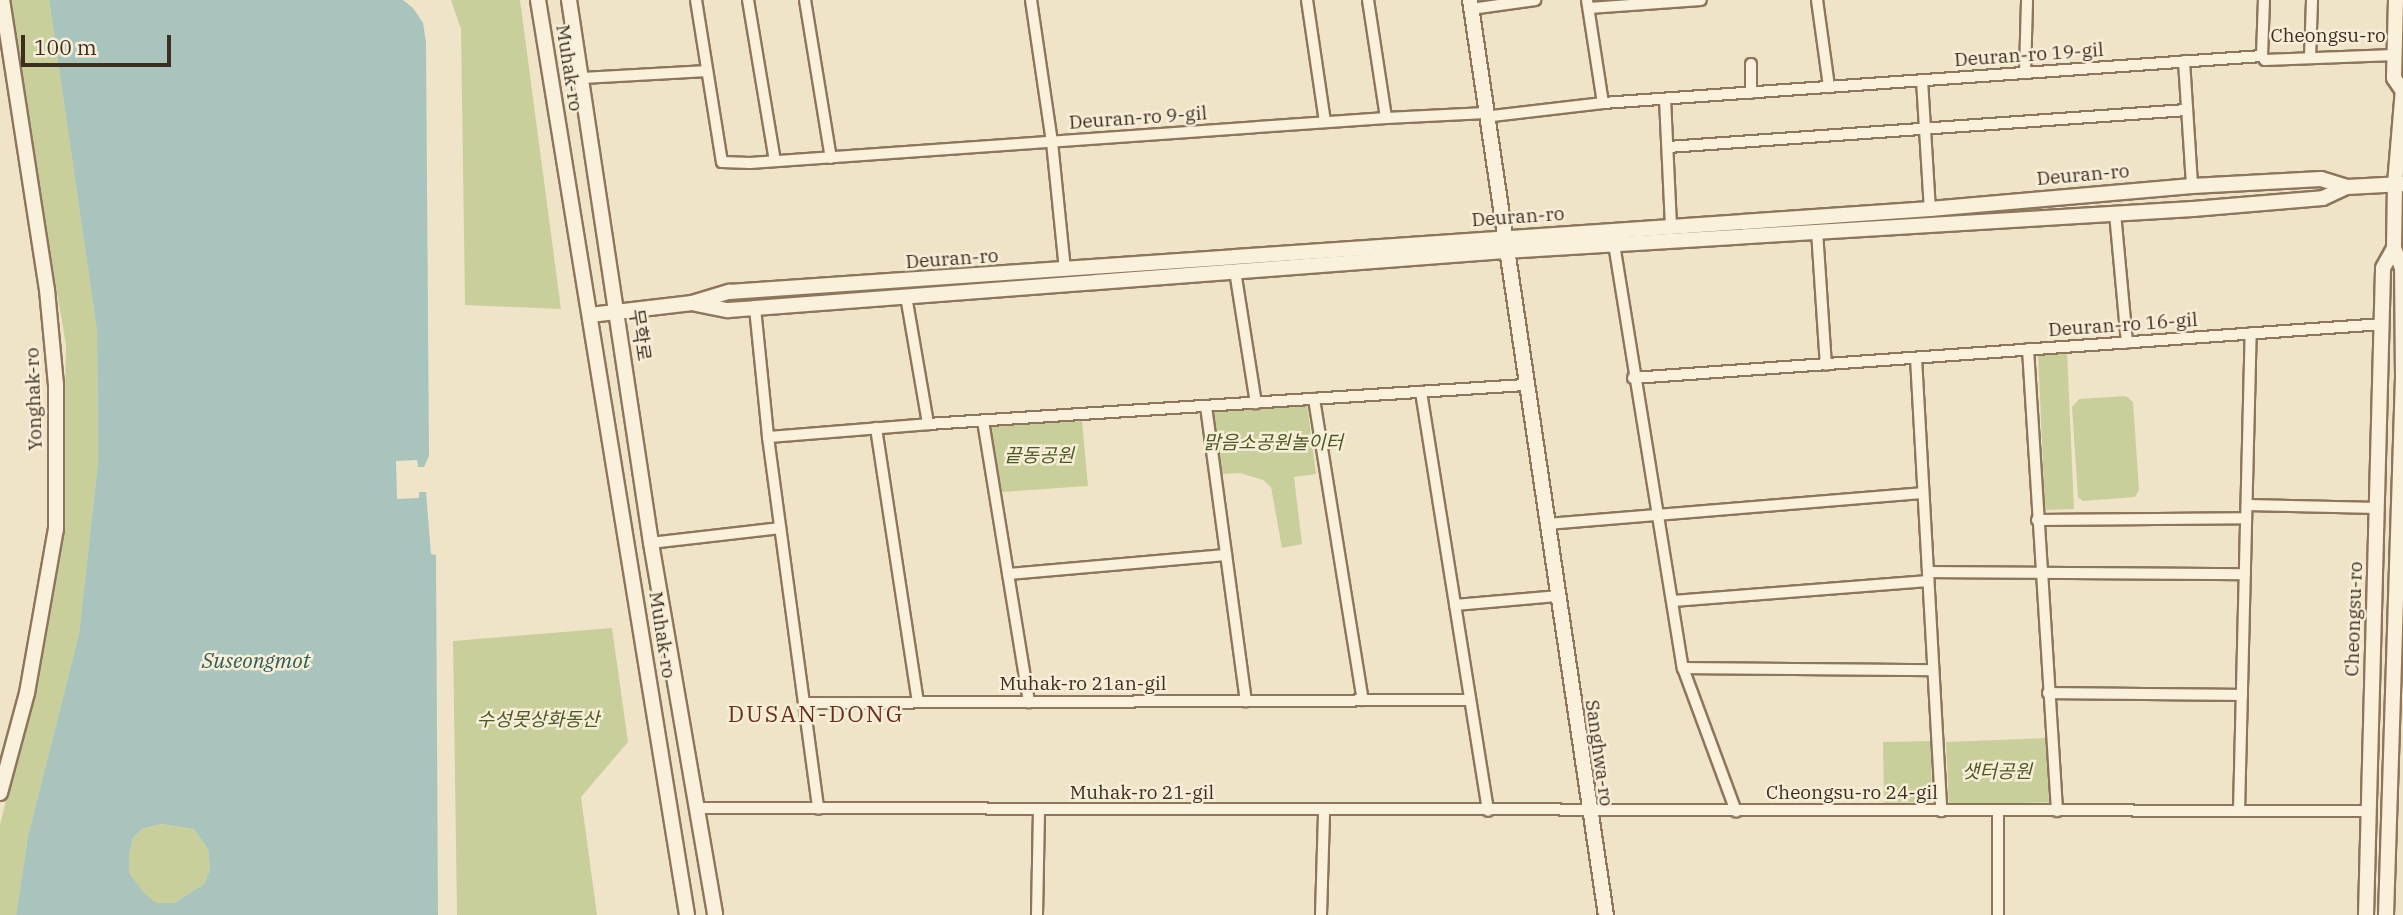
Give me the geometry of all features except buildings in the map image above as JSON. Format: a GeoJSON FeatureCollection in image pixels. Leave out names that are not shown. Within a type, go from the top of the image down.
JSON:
{"type":"FeatureCollection","features":[{"type":"Feature","properties":{"kind":"main road","name":"Yonghak-ro"},"geometry":{"type":"LineString","coordinates":[[0,793],[27,693],[56,529],[56,385],[47,290],[2,0]]}},
{"type":"Feature","properties":{"kind":"main road","name":"Muhak-ro"},"geometry":{"type":"LineString","coordinates":[[538,0],[687,915]]}},
{"type":"Feature","properties":{"kind":"main road","name":"Muhak-ro"},"geometry":{"type":"LineString","coordinates":[[569,0],[583,78],[651,543],[715,915]]}},
{"type":"Feature","properties":{"kind":"main road","name":"Cheongsu-ro"},"geometry":{"type":"LineString","coordinates":[[2366,915],[2383,268],[2394,248],[2403,90],[2394,78],[2396,0]]}},
{"type":"Feature","properties":{"kind":"main road","name":"Sanghwa-ro"},"geometry":{"type":"LineString","coordinates":[[1470,5],[1588,811],[1606,915]]}},
{"type":"Feature","properties":{"kind":"main road","name":"Deuran-ro"},"geometry":{"type":"LineString","coordinates":[[692,303],[728,310],[1235,271],[1671,226],[1930,209],[2192,186],[2321,179],[2347,187],[2399,184]]}},
{"type":"Feature","properties":{"kind":"main road","name":"Deuran-ro"},"geometry":{"type":"LineString","coordinates":[[590,315],[692,303],[729,292],[1504,244],[1614,244],[2115,213],[2323,198],[2347,187]]}},
{"type":"Feature","properties":{"kind":"main road","name":"Cheongsu-ro"},"geometry":{"type":"LineString","coordinates":[[2386,915],[2397,645],[2403,376],[2402,268],[2394,248]]}},
{"type":"Feature","properties":{"kind":"street"},"geometry":{"type":"LineString","coordinates":[[583,78],[708,71],[696,0]]}},
{"type":"Feature","properties":{"kind":"street"},"geometry":{"type":"LineString","coordinates":[[748,0],[775,161]]}},
{"type":"Feature","properties":{"kind":"street"},"geometry":{"type":"LineString","coordinates":[[806,0],[831,158]]}},
{"type":"Feature","properties":{"kind":"street"},"geometry":{"type":"LineString","coordinates":[[1031,0],[1052,142],[1065,270]]}},
{"type":"Feature","properties":{"kind":"street"},"geometry":{"type":"LineString","coordinates":[[1307,0],[1325,122]]}},
{"type":"Feature","properties":{"kind":"street"},"geometry":{"type":"LineString","coordinates":[[1368,0],[1386,118],[1486,113],[1492,116],[1603,103],[1588,4],[1699,0]]}},
{"type":"Feature","properties":{"kind":"street","name":"Sanghwa-ro"},"geometry":{"type":"LineString","coordinates":[[1470,5],[1535,0]]}},
{"type":"Feature","properties":{"kind":"street"},"geometry":{"type":"LineString","coordinates":[[1817,0],[1829,87]]}},
{"type":"Feature","properties":{"kind":"street"},"geometry":{"type":"LineString","coordinates":[[2025,73],[2027,0]]}},
{"type":"Feature","properties":{"kind":"street"},"geometry":{"type":"LineString","coordinates":[[2262,56],[2264,0]]}},
{"type":"Feature","properties":{"kind":"street"},"geometry":{"type":"LineString","coordinates":[[2310,58],[2312,0]]}},
{"type":"Feature","properties":{"kind":"street","name":"Cheongsu-ro"},"geometry":{"type":"LineString","coordinates":[[2184,61],[2262,56],[2265,60],[2394,55]]}},
{"type":"Feature","properties":{"kind":"street"},"geometry":{"type":"LineString","coordinates":[[2184,61],[2192,186]]}},
{"type":"Feature","properties":{"kind":"street","name":"Deuran-ro 19-gil"},"geometry":{"type":"LineString","coordinates":[[1603,103],[2184,61]]}},
{"type":"Feature","properties":{"kind":"street"},"geometry":{"type":"LineString","coordinates":[[1751,64],[1751,93]]}},
{"type":"Feature","properties":{"kind":"street","name":"Deuran-ro 9-gil"},"geometry":{"type":"LineString","coordinates":[[708,71],[722,162],[831,158],[1386,118]]}},
{"type":"Feature","properties":{"kind":"street"},"geometry":{"type":"LineString","coordinates":[[1922,80],[1930,209]]}},
{"type":"Feature","properties":{"kind":"street"},"geometry":{"type":"LineString","coordinates":[[1665,99],[1671,226]]}},
{"type":"Feature","properties":{"kind":"street"},"geometry":{"type":"LineString","coordinates":[[1668,147],[2187,110]]}},
{"type":"Feature","properties":{"kind":"street"},"geometry":{"type":"LineString","coordinates":[[2115,213],[2127,342]]}},
{"type":"Feature","properties":{"kind":"street"},"geometry":{"type":"LineString","coordinates":[[1817,231],[1826,365]]}},
{"type":"Feature","properties":{"kind":"street"},"geometry":{"type":"LineString","coordinates":[[1614,244],[1633,378],[1659,515],[1683,668],[1736,811]]}},
{"type":"Feature","properties":{"kind":"street"},"geometry":{"type":"LineString","coordinates":[[1235,271],[1256,403]]}},
{"type":"Feature","properties":{"kind":"street"},"geometry":{"type":"LineString","coordinates":[[906,296],[928,424]]}},
{"type":"Feature","properties":{"kind":"street"},"geometry":{"type":"LineString","coordinates":[[755,308],[768,437],[818,809]]}},
{"type":"Feature","properties":{"kind":"street"},"geometry":{"type":"LineString","coordinates":[[2239,811],[2251,333],[2382,324]]}},
{"type":"Feature","properties":{"kind":"street","name":"Deuran-ro 16-gil"},"geometry":{"type":"LineString","coordinates":[[1633,378],[2251,333]]}},
{"type":"Feature","properties":{"kind":"street"},"geometry":{"type":"LineString","coordinates":[[2028,349],[2057,811]]}},
{"type":"Feature","properties":{"kind":"street"},"geometry":{"type":"LineString","coordinates":[[1916,358],[1941,811]]}},
{"type":"Feature","properties":{"kind":"street"},"geometry":{"type":"LineString","coordinates":[[768,437],[1525,385]]}},
{"type":"Feature","properties":{"kind":"street"},"geometry":{"type":"LineString","coordinates":[[1421,392],[1488,811]]}},
{"type":"Feature","properties":{"kind":"street"},"geometry":{"type":"LineString","coordinates":[[1314,399],[1363,700]]}},
{"type":"Feature","properties":{"kind":"street"},"geometry":{"type":"LineString","coordinates":[[1206,406],[1246,701]]}},
{"type":"Feature","properties":{"kind":"street"},"geometry":{"type":"LineString","coordinates":[[983,421],[1029,702]]}},
{"type":"Feature","properties":{"kind":"street"},"geometry":{"type":"LineString","coordinates":[[876,428],[918,702]]}},
{"type":"Feature","properties":{"kind":"street"},"geometry":{"type":"LineString","coordinates":[[1546,524],[1923,493]]}},
{"type":"Feature","properties":{"kind":"street"},"geometry":{"type":"LineString","coordinates":[[2247,505],[2378,508]]}},
{"type":"Feature","properties":{"kind":"street"},"geometry":{"type":"LineString","coordinates":[[2037,520],[2246,518]]}},
{"type":"Feature","properties":{"kind":"street"},"geometry":{"type":"LineString","coordinates":[[651,543],[780,528]]}},
{"type":"Feature","properties":{"kind":"street"},"geometry":{"type":"LineString","coordinates":[[1008,574],[1226,555]]}},
{"type":"Feature","properties":{"kind":"street"},"geometry":{"type":"LineString","coordinates":[[1673,601],[1928,576],[2040,573],[2245,574]]}},
{"type":"Feature","properties":{"kind":"street"},"geometry":{"type":"LineString","coordinates":[[1455,605],[1556,596]]}},
{"type":"Feature","properties":{"kind":"street"},"geometry":{"type":"LineString","coordinates":[[1683,668],[1933,670]]}},
{"type":"Feature","properties":{"kind":"street"},"geometry":{"type":"LineString","coordinates":[[2048,693],[2242,695]]}},
{"type":"Feature","properties":{"kind":"street","name":"Muhak-ro 21an-gil"},"geometry":{"type":"LineString","coordinates":[[804,703],[1470,700]]}},
{"type":"Feature","properties":{"kind":"street","name":"Muhak-ro 21-gil"},"geometry":{"type":"LineString","coordinates":[[696,808],[1588,811]]}},
{"type":"Feature","properties":{"kind":"street"},"geometry":{"type":"LineString","coordinates":[[1037,915],[1039,810]]}},
{"type":"Feature","properties":{"kind":"street"},"geometry":{"type":"LineString","coordinates":[[1321,915],[1324,811]]}},
{"type":"Feature","properties":{"kind":"street","name":"Cheongsu-ro 24-gil"},"geometry":{"type":"LineString","coordinates":[[1588,811],[2368,811]]}},
{"type":"Feature","properties":{"kind":"street"},"geometry":{"type":"LineString","coordinates":[[1998,811],[1998,915]]}},
{"type":"Feature","properties":{"kind":"green space"},"geometry":{"type":"Polygon","coordinates":[[[7,0],[49,0],[97,331],[98,462],[79,634],[28,836],[16,915],[0,915],[0,825],[38,667],[62,531],[66,345],[7,0]]]}},
{"type":"Feature","properties":{"kind":"green space"},"geometry":{"type":"Polygon","coordinates":[[[451,0],[520,0],[561,309],[465,305],[461,29],[451,0]]]}},
{"type":"Feature","properties":{"kind":"green space"},"geometry":{"type":"Polygon","coordinates":[[[2067,351],[2074,509],[2045,510],[2038,353],[2067,351]]]}},
{"type":"Feature","properties":{"kind":"green space"},"geometry":{"type":"Polygon","coordinates":[[[2126,396],[2133,402],[2139,490],[2135,497],[2083,501],[2078,497],[2072,407],[2079,399],[2126,396]]]}},
{"type":"Feature","properties":{"kind":"green space","name":"맑음소공원놀이터"},"geometry":{"type":"Polygon","coordinates":[[[1307,404],[1316,474],[1294,477],[1302,544],[1282,548],[1271,487],[1263,480],[1240,473],[1220,474],[1209,409],[1307,404]]]}},
{"type":"Feature","properties":{"kind":"green space","name":"끝동공원"},"geometry":{"type":"Polygon","coordinates":[[[1082,421],[1088,486],[1002,492],[990,426],[1082,421]]]}},
{"type":"Feature","properties":{"kind":"green space","name":"수성못상화동산"},"geometry":{"type":"Polygon","coordinates":[[[612,628],[628,742],[581,797],[597,915],[457,915],[453,641],[612,628]]]}},
{"type":"Feature","properties":{"kind":"green space","name":"샛터공원"},"geometry":{"type":"Polygon","coordinates":[[[2046,738],[2049,802],[1949,806],[1946,742],[2046,738]]]}},
{"type":"Feature","properties":{"kind":"green space"},"geometry":{"type":"Polygon","coordinates":[[[1931,741],[1932,802],[1884,803],[1883,742],[1931,741]]]}},
{"type":"Feature","properties":{"kind":"green space"},"geometry":{"type":"Polygon","coordinates":[[[161,824],[194,829],[208,849],[210,869],[204,884],[174,903],[156,904],[144,894],[129,873],[129,855],[133,838],[142,829],[161,824]]]}},
{"type":"Feature","properties":{"kind":"water","name":"Suseongmot"},"geometry":{"type":"Polygon","coordinates":[[[49,0],[403,0],[413,8],[423,23],[426,42],[429,456],[424,467],[418,467],[417,460],[396,461],[397,499],[419,498],[419,492],[426,492],[431,554],[436,555],[438,915],[16,915],[28,836],[79,634],[98,462],[97,331],[49,0]],[[161,824],[142,829],[133,838],[129,873],[144,893],[156,903],[174,903],[204,884],[210,869],[208,849],[194,829],[161,824]]]}},
{"type":"Feature","properties":{"kind":"district","name":"DUSAN-DONG"},"geometry":{"type":"Point","coordinates":[816,713]}}]}
